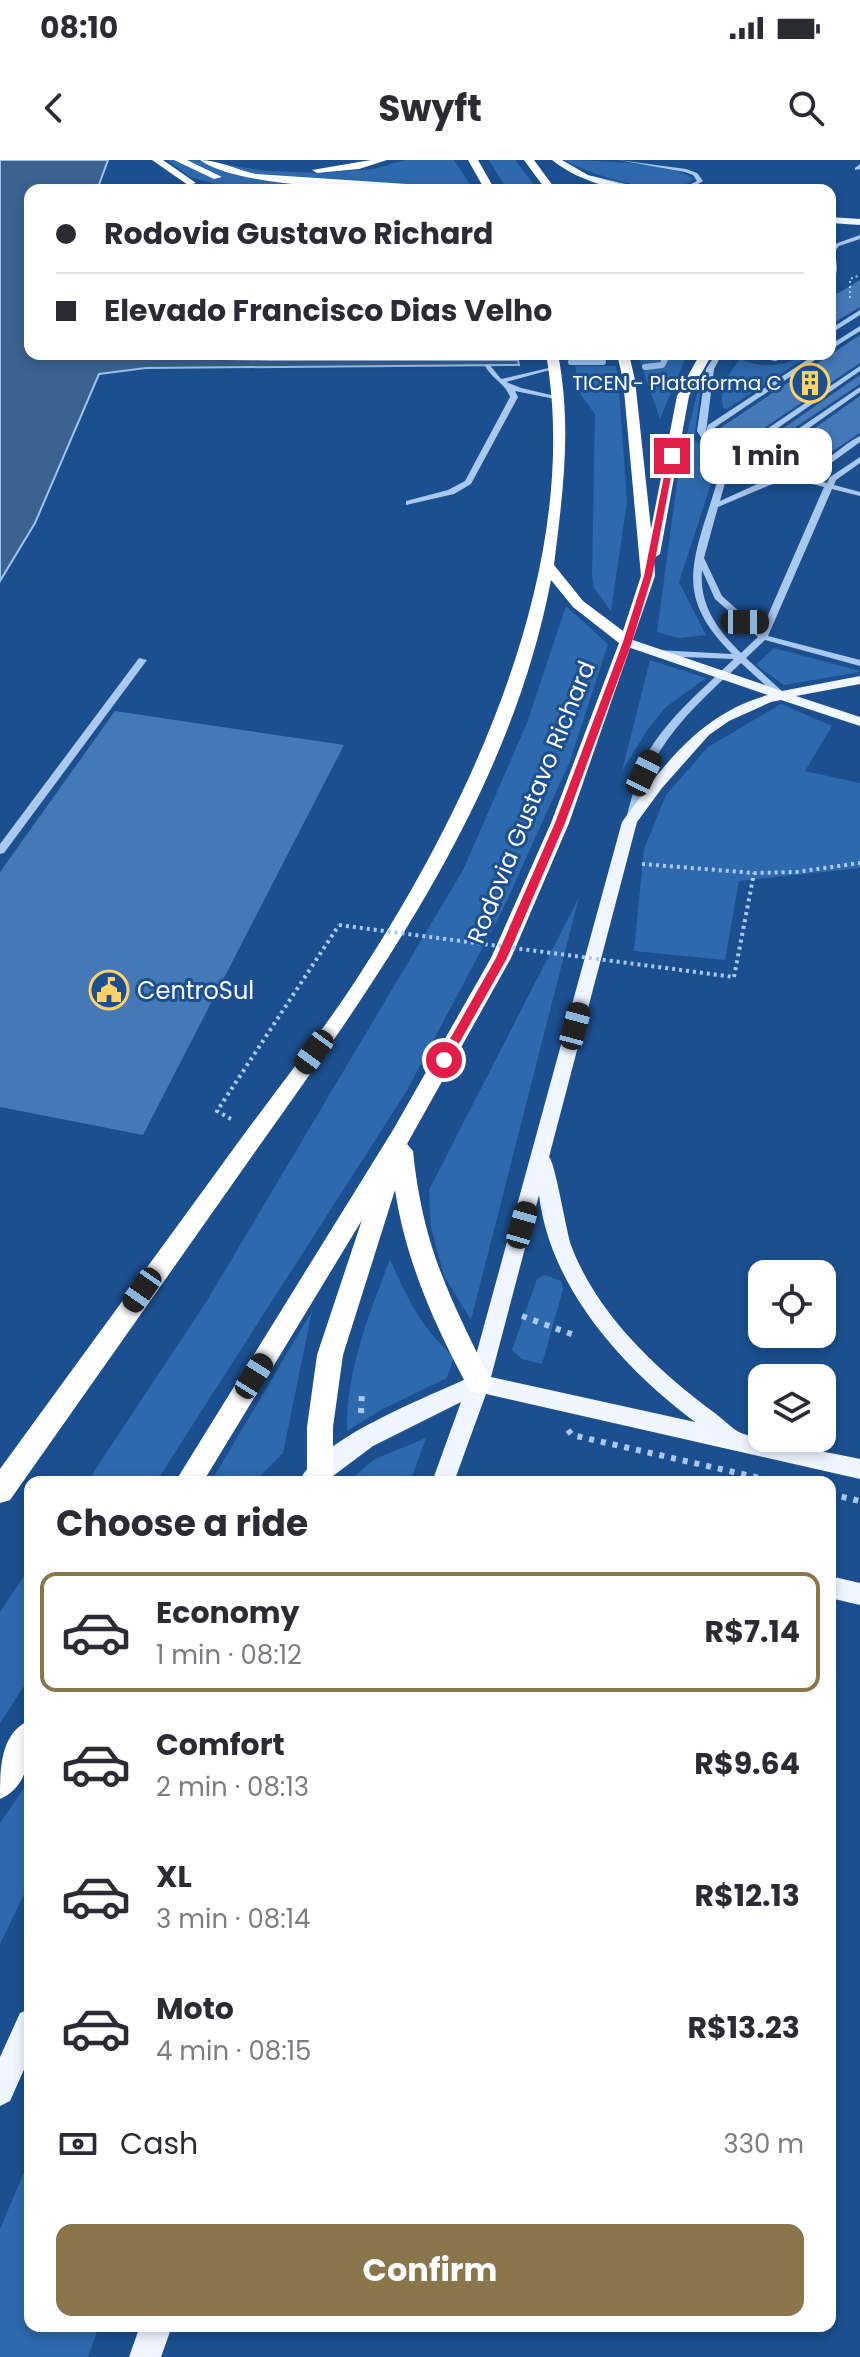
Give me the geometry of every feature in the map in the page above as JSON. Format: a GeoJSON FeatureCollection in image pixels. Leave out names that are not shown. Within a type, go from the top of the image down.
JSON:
{"type":"FeatureCollection","features":[{"type":"Feature","properties":{"kind":"highway"},"geometry":{"type":"LineString","coordinates":[[157,160],[177,176],[196,184]]}},
{"type":"Feature","properties":{"kind":"highway"},"geometry":{"type":"LineString","coordinates":[[179,160],[219,178],[258,184]]}},
{"type":"Feature","properties":{"kind":"highway"},"geometry":{"type":"LineString","coordinates":[[205,160],[232,172],[289,181],[343,184]]}},
{"type":"Feature","properties":{"kind":"highway"},"geometry":{"type":"LineString","coordinates":[[231,160],[267,168],[329,170],[382,160]]}},
{"type":"Feature","properties":{"kind":"highway"},"geometry":{"type":"LineString","coordinates":[[473,160],[487,184]]}},
{"type":"Feature","properties":{"kind":"highway"},"geometry":{"type":"LineString","coordinates":[[529,160],[547,184]]}},
{"type":"Feature","properties":{"kind":"highway","name":"Rodovia Gustavo Richard"},"geometry":{"type":"LineString","coordinates":[[192,1476],[401,1136],[517,925],[560,823],[648,576],[629,380],[624,360]]}},
{"type":"Feature","properties":{"kind":"highway"},"geometry":{"type":"LineString","coordinates":[[648,576],[683,396],[703,360]]}},
{"type":"Feature","properties":{"kind":"highway"},"geometry":{"type":"LineString","coordinates":[[0,1491],[366,981],[442,849],[510,704],[537,616],[547,565],[560,459],[560,398],[554,361]]}},
{"type":"Feature","properties":{"kind":"highway"},"geometry":{"type":"LineString","coordinates":[[547,565],[578,604],[627,642]]}},
{"type":"Feature","properties":{"kind":"highway"},"geometry":{"type":"LineString","coordinates":[[401,1136],[404,1195],[419,1256],[444,1320],[479,1383]]}},
{"type":"Feature","properties":{"kind":"highway"},"geometry":{"type":"LineString","coordinates":[[317,1476],[330,1355],[401,1136]]}},
{"type":"Feature","properties":{"kind":"highway"},"geometry":{"type":"LineString","coordinates":[[0,1783],[24,1745]]}},
{"type":"Feature","properties":{"kind":"main road"},"geometry":{"type":"LineString","coordinates":[[556,160],[585,177],[612,184]]}},
{"type":"Feature","properties":{"kind":"main road"},"geometry":{"type":"LineString","coordinates":[[836,220],[860,222]]}},
{"type":"Feature","properties":{"kind":"main road"},"geometry":{"type":"LineString","coordinates":[[627,642],[860,722]]}},
{"type":"Feature","properties":{"kind":"main road"},"geometry":{"type":"LineString","coordinates":[[445,1476],[479,1383],[630,822],[679,757],[707,729],[732,713],[780,694],[860,680]]}},
{"type":"Feature","properties":{"kind":"main road"},"geometry":{"type":"LineString","coordinates":[[545,1142],[546,1182],[554,1224],[570,1268],[595,1311],[622,1346],[655,1380],[737,1441]]}},
{"type":"Feature","properties":{"kind":"main road"},"geometry":{"type":"LineString","coordinates":[[319,1476],[359,1443],[479,1383],[860,1469]]}},
{"type":"Feature","properties":{"kind":"main road"},"geometry":{"type":"LineString","coordinates":[[836,1588],[860,1594]]}},
{"type":"Feature","properties":{"kind":"main road"},"geometry":{"type":"LineString","coordinates":[[0,2091],[24,2037]]}},
{"type":"Feature","properties":{"kind":"main road"},"geometry":{"type":"LineString","coordinates":[[145,2357],[154,2332]]}},
{"type":"Feature","properties":{"kind":"street"},"geometry":{"type":"LineString","coordinates":[[621,160],[686,171],[695,174],[700,181],[696,184]]}},
{"type":"Feature","properties":{"kind":"street"},"geometry":{"type":"LineString","coordinates":[[585,177],[633,184]]}},
{"type":"Feature","properties":{"kind":"street"},"geometry":{"type":"LineString","coordinates":[[836,246],[860,237]]}},
{"type":"Feature","properties":{"kind":"street"},"geometry":{"type":"LineString","coordinates":[[836,328],[860,312]]}},
{"type":"Feature","properties":{"kind":"street"},"geometry":{"type":"LineString","coordinates":[[836,344],[860,328]]}},
{"type":"Feature","properties":{"kind":"street"},"geometry":{"type":"LineString","coordinates":[[715,360],[710,369],[701,431],[707,441],[720,450],[766,467],[831,482],[860,494]]}},
{"type":"Feature","properties":{"kind":"street"},"geometry":{"type":"LineString","coordinates":[[710,369],[720,360]]}},
{"type":"Feature","properties":{"kind":"street"},"geometry":{"type":"LineString","coordinates":[[707,441],[711,427],[812,360]]}},
{"type":"Feature","properties":{"kind":"street"},"geometry":{"type":"LineString","coordinates":[[500,382],[535,375],[554,361]]}},
{"type":"Feature","properties":{"kind":"street"},"geometry":{"type":"LineString","coordinates":[[489,366],[491,375],[500,382],[560,398]]}},
{"type":"Feature","properties":{"kind":"street"},"geometry":{"type":"LineString","coordinates":[[780,694],[740,657],[700,604],[697,589],[700,556],[717,505],[725,468],[735,453],[860,368]]}},
{"type":"Feature","properties":{"kind":"street"},"geometry":{"type":"LineString","coordinates":[[409,503],[451,492],[468,482],[514,397],[510,386]]}},
{"type":"Feature","properties":{"kind":"street"},"geometry":{"type":"LineString","coordinates":[[766,467],[762,462],[764,456],[860,389]]}},
{"type":"Feature","properties":{"kind":"street"},"geometry":{"type":"LineString","coordinates":[[717,505],[793,475],[813,472],[860,438]]}},
{"type":"Feature","properties":{"kind":"street"},"geometry":{"type":"LineString","coordinates":[[630,822],[644,773],[655,750],[674,723],[763,637],[831,482],[860,459]]}},
{"type":"Feature","properties":{"kind":"street"},"geometry":{"type":"LineString","coordinates":[[793,475],[824,497]]}},
{"type":"Feature","properties":{"kind":"street"},"geometry":{"type":"LineString","coordinates":[[700,556],[718,597],[763,637],[860,663]]}},
{"type":"Feature","properties":{"kind":"street"},"geometry":{"type":"LineString","coordinates":[[745,622],[771,622]]}},
{"type":"Feature","properties":{"kind":"street"},"geometry":{"type":"LineString","coordinates":[[657,653],[740,657]]}},
{"type":"Feature","properties":{"kind":"street"},"geometry":{"type":"LineString","coordinates":[[0,851],[142,660]]}},
{"type":"Feature","properties":{"kind":"path"},"geometry":{"type":"LineString","coordinates":[[619,863],[754,873],[796,872],[860,863]]}},
{"type":"Feature","properties":{"kind":"path"},"geometry":{"type":"LineString","coordinates":[[231,1119],[217,1111],[339,925],[734,977],[754,873]]}},
{"type":"Feature","properties":{"kind":"path"},"geometry":{"type":"LineString","coordinates":[[499,1308],[574,1335]]}},
{"type":"Feature","properties":{"kind":"path"},"geometry":{"type":"LineString","coordinates":[[836,1495],[860,1501]]}},
{"type":"Feature","properties":{"kind":"shaded area"},"geometry":{"type":"Polygon","coordinates":[[[0,160],[108,160],[99,184],[24,184],[24,360],[518,360],[519,365],[146,368],[99,374],[35,523],[0,581],[0,160]]]}},
{"type":"Feature","properties":{"kind":"shaded area"},"geometry":{"type":"Polygon","coordinates":[[[167,160],[196,160],[265,171],[322,173],[374,169],[405,160],[454,160],[470,184],[215,184],[190,177],[167,160]]]}},
{"type":"Feature","properties":{"kind":"shaded area"},"geometry":{"type":"Polygon","coordinates":[[[489,160],[515,160],[533,184],[503,184],[489,160]]]}},
{"type":"Feature","properties":{"kind":"shaded area"},"geometry":{"type":"Polygon","coordinates":[[[564,160],[651,166],[694,179],[684,184],[630,184],[592,173],[564,160]]]}},
{"type":"Feature","properties":{"kind":"shaded area"},"geometry":{"type":"Polygon","coordinates":[[[640,360],[685,360],[660,419],[640,360]]]}},
{"type":"Feature","properties":{"kind":"shaded area"},"geometry":{"type":"Polygon","coordinates":[[[739,360],[774,365],[802,360],[727,409],[723,408],[722,394],[726,382],[739,360]]]}},
{"type":"Feature","properties":{"kind":"shaded area"},"geometry":{"type":"Polygon","coordinates":[[[575,366],[616,366],[618,376],[627,502],[611,611],[594,588],[592,575],[595,414],[581,395],[575,366]]]}},
{"type":"Feature","properties":{"kind":"shaded area"},"geometry":{"type":"Polygon","coordinates":[[[703,371],[694,440],[719,459],[679,582],[706,635],[679,638],[657,632],[680,461],[703,371]]]}},
{"type":"Feature","properties":{"kind":"shaded area"},"geometry":{"type":"Polygon","coordinates":[[[566,606],[608,644],[570,761],[503,909],[406,1092],[160,1476],[91,1476],[208,1299],[463,870],[527,723],[566,606]]]}},
{"type":"Feature","properties":{"kind":"shaded area"},"geometry":{"type":"Polygon","coordinates":[[[774,648],[860,672],[784,685],[756,665],[774,648]]]}},
{"type":"Feature","properties":{"kind":"shaded area"},"geometry":{"type":"Polygon","coordinates":[[[650,660],[706,678],[666,707],[622,771],[650,660]]]}},
{"type":"Feature","properties":{"kind":"shaded area"},"geometry":{"type":"Polygon","coordinates":[[[781,704],[832,726],[805,771],[860,783],[860,868],[739,881],[725,960],[634,951],[644,849],[666,795],[708,747],[781,704]]]}},
{"type":"Feature","properties":{"kind":"shaded area"},"geometry":{"type":"Polygon","coordinates":[[[579,897],[471,1320],[444,1276],[431,1227],[429,1190],[579,897]]]}},
{"type":"Feature","properties":{"kind":"shaded area"},"geometry":{"type":"Polygon","coordinates":[[[390,1259],[416,1312],[454,1357],[447,1378],[379,1411],[347,1431],[350,1386],[355,1365],[390,1259]]]}},
{"type":"Feature","properties":{"kind":"shaded area"},"geometry":{"type":"Polygon","coordinates":[[[545,1275],[561,1281],[563,1289],[542,1364],[522,1359],[512,1350],[537,1279],[545,1275]]]}},
{"type":"Feature","properties":{"kind":"shaded area"},"geometry":{"type":"Polygon","coordinates":[[[312,1311],[283,1453],[260,1476],[215,1476],[312,1311]]]}},
{"type":"Feature","properties":{"kind":"shaded area"},"geometry":{"type":"Polygon","coordinates":[[[426,1438],[412,1476],[354,1476],[375,1459],[426,1438]]]}},
{"type":"Feature","properties":{"kind":"shaded area"},"geometry":{"type":"Polygon","coordinates":[[[24,1576],[24,1686],[0,1723],[0,1612],[24,1576]]]}},
{"type":"Feature","properties":{"kind":"shaded area"},"geometry":{"type":"Polygon","coordinates":[[[24,1788],[24,1894],[0,1944],[0,1823],[24,1788]]]}},
{"type":"Feature","properties":{"kind":"shaded area"},"geometry":{"type":"Polygon","coordinates":[[[24,2172],[24,2332],[97,2332],[88,2357],[0,2357],[0,2229],[24,2172]]]}},
{"type":"Feature","properties":{"kind":"building"},"geometry":{"type":"Polygon","coordinates":[[[860,280],[860,307],[836,321],[836,294],[860,280]]]}},
{"type":"Feature","properties":{"kind":"building","name":"TICEN - Plataforma C"},"geometry":{"type":"Polygon","coordinates":[[[860,335],[860,363],[745,441],[726,444],[715,437],[717,430],[822,360],[836,360],[836,351],[860,335]]]}},
{"type":"Feature","properties":{"kind":"building"},"geometry":{"type":"Polygon","coordinates":[[[860,375],[860,384],[766,447],[759,445],[860,375]]]}},
{"type":"Feature","properties":{"kind":"building"},"geometry":{"type":"Polygon","coordinates":[[[860,396],[860,433],[815,463],[795,464],[781,452],[860,396]]]}},
{"type":"Feature","properties":{"kind":"building","name":"CentroSul"},"geometry":{"type":"Polygon","coordinates":[[[115,711],[344,745],[143,1135],[0,1107],[0,872],[115,711]]]}},
{"type":"Feature","properties":{"kind":"waterway"},"geometry":{"type":"LineString","coordinates":[[645,367],[662,365],[665,360]]}},
{"type":"Feature","properties":{"kind":"waterway"},"geometry":{"type":"LineString","coordinates":[[571,362],[603,362]]}},
{"type":"Feature","properties":{"kind":"place","name":"TICEN - Plataforma C"},"geometry":{"type":"Point","coordinates":[810,383]}},
{"type":"Feature","properties":{"kind":"place","name":"CentroSul"},"geometry":{"type":"Point","coordinates":[109,990]}},
{"type":"Feature","properties":{"kind":"route"},"geometry":{"type":"LineString","coordinates":[[444,1060],[501,958],[560,823],[648,576],[672,456]]}}]}
